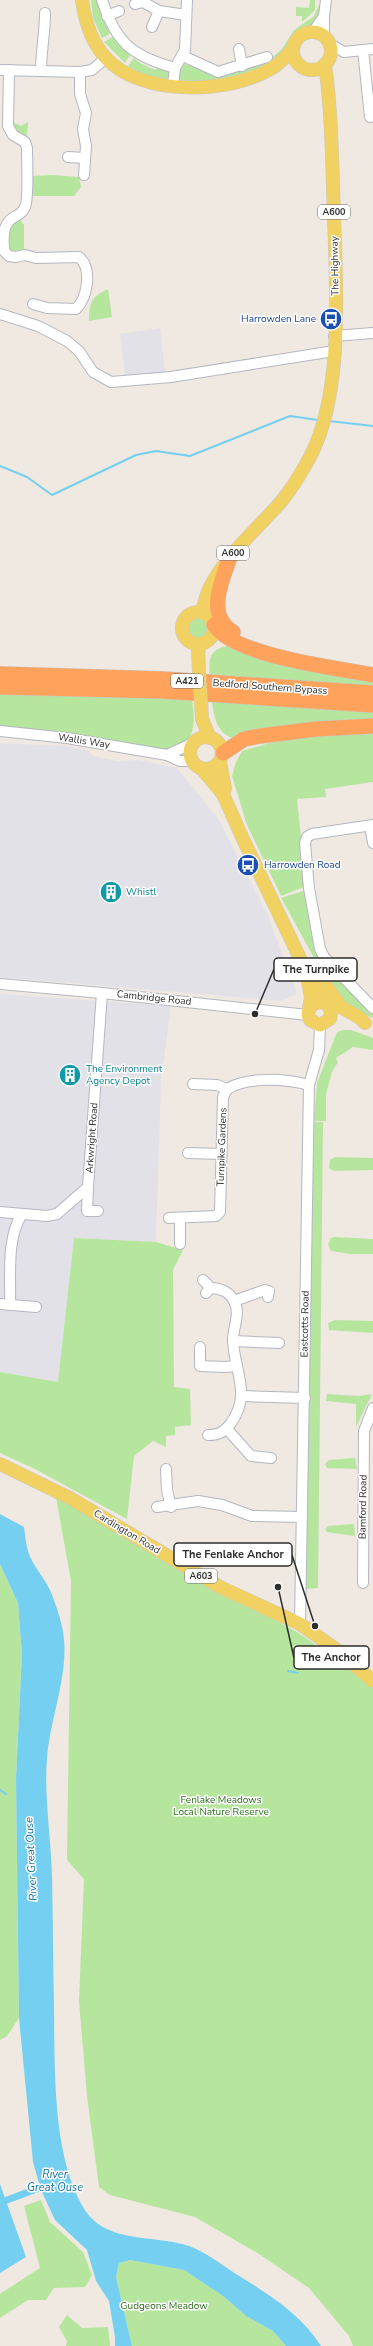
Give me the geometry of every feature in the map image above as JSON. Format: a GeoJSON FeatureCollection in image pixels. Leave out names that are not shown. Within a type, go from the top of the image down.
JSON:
{"type":"FeatureCollection","features":[{"type":"Feature","properties":{"kind":"highway"},"geometry":{"type":"LineString","coordinates":[[230,557],[219,588],[217,606],[221,620],[230,631],[275,655]]}},
{"type":"Feature","properties":{"kind":"highway"},"geometry":{"type":"LineString","coordinates":[[214,625],[222,635],[250,648],[275,655],[373,675]]}},
{"type":"Feature","properties":{"kind":"highway","name":"Bedford Southern Bypass"},"geometry":{"type":"LineString","coordinates":[[0,674],[162,679],[373,693]]}},
{"type":"Feature","properties":{"kind":"highway","name":"Bedford Southern Bypass"},"geometry":{"type":"LineString","coordinates":[[0,687],[161,692],[373,705]]}},
{"type":"Feature","properties":{"kind":"highway"},"geometry":{"type":"LineString","coordinates":[[221,757],[244,739],[316,729],[373,726]]}},
{"type":"Feature","properties":{"kind":"main road"},"geometry":{"type":"LineString","coordinates":[[82,0],[90,34],[106,58],[117,68],[136,78],[173,86],[200,87],[232,83],[292,50],[297,38],[307,32],[322,38],[330,56],[325,64],[312,70]]}},
{"type":"Feature","properties":{"kind":"main road"},"geometry":{"type":"LineString","coordinates":[[292,50],[295,61],[299,65]]}},
{"type":"Feature","properties":{"kind":"main road"},"geometry":{"type":"LineString","coordinates":[[270,63],[299,65],[312,70],[328,88]]}},
{"type":"Feature","properties":{"kind":"main road","name":"The Highway"},"geometry":{"type":"LineString","coordinates":[[230,557],[279,503],[305,466],[322,429],[332,387],[336,288],[328,88],[325,64]]}},
{"type":"Feature","properties":{"kind":"main road","name":"A600"},"geometry":{"type":"LineString","coordinates":[[202,612],[208,590],[230,557]]}},
{"type":"Feature","properties":{"kind":"main road"},"geometry":{"type":"LineString","coordinates":[[197,612],[202,612],[210,617],[214,625],[212,636],[208,640],[198,644],[188,640],[182,631],[182,626],[187,616],[197,612]]}},
{"type":"Feature","properties":{"kind":"main road"},"geometry":{"type":"LineString","coordinates":[[198,644],[202,719],[210,738]]}},
{"type":"Feature","properties":{"kind":"main road"},"geometry":{"type":"LineString","coordinates":[[202,719],[190,752],[196,765],[223,794],[242,837],[282,916],[308,975],[328,1008],[330,1019],[320,1025],[315,1024],[309,1012],[311,997],[308,975]]}},
{"type":"Feature","properties":{"kind":"main road"},"geometry":{"type":"LineString","coordinates":[[193,743],[197,740],[210,738],[219,743],[225,788],[223,794]]}},
{"type":"Feature","properties":{"kind":"main road"},"geometry":{"type":"LineString","coordinates":[[196,765],[212,768],[221,757]]}},
{"type":"Feature","properties":{"kind":"main road"},"geometry":{"type":"LineString","coordinates":[[282,916],[291,923],[314,967],[340,1007],[360,1018],[369,1025]]}},
{"type":"Feature","properties":{"kind":"main road"},"geometry":{"type":"LineString","coordinates":[[309,1012],[318,1002],[328,1008],[369,1025]]}},
{"type":"Feature","properties":{"kind":"main road","name":"Cardington Road"},"geometry":{"type":"LineString","coordinates":[[0,1464],[70,1498],[220,1587],[300,1624],[340,1652],[373,1681]]}},
{"type":"Feature","properties":{"kind":"street"},"geometry":{"type":"LineString","coordinates":[[102,0],[107,16],[115,33],[134,53],[151,62],[175,68]]}},
{"type":"Feature","properties":{"kind":"street"},"geometry":{"type":"LineString","coordinates":[[173,86],[175,68],[182,56],[185,40],[187,0]]}},
{"type":"Feature","properties":{"kind":"street"},"geometry":{"type":"LineString","coordinates":[[326,0],[322,38],[344,52],[368,50],[371,105],[370,117]]}},
{"type":"Feature","properties":{"kind":"street"},"geometry":{"type":"LineString","coordinates":[[135,4],[143,2],[159,11],[186,15]]}},
{"type":"Feature","properties":{"kind":"street"},"geometry":{"type":"LineString","coordinates":[[107,16],[119,11]]}},
{"type":"Feature","properties":{"kind":"street"},"geometry":{"type":"LineString","coordinates":[[152,26],[159,11]]}},
{"type":"Feature","properties":{"kind":"street"},"geometry":{"type":"LineString","coordinates":[[41,71],[40,50],[44,42],[45,13]]}},
{"type":"Feature","properties":{"kind":"street"},"geometry":{"type":"LineString","coordinates":[[239,48],[242,66]]}},
{"type":"Feature","properties":{"kind":"street"},"geometry":{"type":"LineString","coordinates":[[182,56],[212,71],[218,72],[242,66],[270,63]]}},
{"type":"Feature","properties":{"kind":"street"},"geometry":{"type":"LineString","coordinates":[[34,304],[47,312],[76,309],[82,303],[87,288],[84,265],[79,257],[36,258],[25,255],[16,257],[9,256],[4,251],[4,232],[6,225],[21,213],[26,206],[28,148],[25,142],[13,135],[8,126],[4,70],[80,72],[92,70],[106,58]]}},
{"type":"Feature","properties":{"kind":"street"},"geometry":{"type":"LineString","coordinates":[[80,72],[80,94],[86,113],[83,129],[85,158],[84,175]]}},
{"type":"Feature","properties":{"kind":"street"},"geometry":{"type":"LineString","coordinates":[[68,157],[85,158]]}},
{"type":"Feature","properties":{"kind":"street"},"geometry":{"type":"LineString","coordinates":[[0,314],[38,326],[67,341],[79,351],[93,372],[111,382],[171,377],[334,351]]}},
{"type":"Feature","properties":{"kind":"street"},"geometry":{"type":"LineString","coordinates":[[334,336],[373,332]]}},
{"type":"Feature","properties":{"kind":"street","name":"Wallis Way"},"geometry":{"type":"LineString","coordinates":[[0,732],[67,738],[167,755],[180,761],[196,765]]}},
{"type":"Feature","properties":{"kind":"street"},"geometry":{"type":"LineString","coordinates":[[167,755],[193,743]]}},
{"type":"Feature","properties":{"kind":"street"},"geometry":{"type":"LineString","coordinates":[[373,843],[372,825],[312,834],[307,837],[305,843],[309,888],[320,949],[324,957],[373,1008]]}},
{"type":"Feature","properties":{"kind":"street","name":"Cambridge Road"},"geometry":{"type":"LineString","coordinates":[[0,984],[309,1012]]}},
{"type":"Feature","properties":{"kind":"street","name":"Arkwright Road"},"geometry":{"type":"LineString","coordinates":[[98,1211],[87,1211],[102,993]]}},
{"type":"Feature","properties":{"kind":"street","name":"Eastcotts Road"},"geometry":{"type":"LineString","coordinates":[[300,1624],[305,1398],[309,1085],[319,1050],[320,1025]]}},
{"type":"Feature","properties":{"kind":"street"},"geometry":{"type":"LineString","coordinates":[[193,1084],[217,1085],[227,1089],[244,1082],[298,1082],[309,1085]]}},
{"type":"Feature","properties":{"kind":"street","name":"Turnpike Gardens"},"geometry":{"type":"LineString","coordinates":[[168,1218],[216,1216],[220,1212],[223,1097],[227,1089]]}},
{"type":"Feature","properties":{"kind":"street"},"geometry":{"type":"LineString","coordinates":[[188,1153],[221,1154]]}},
{"type":"Feature","properties":{"kind":"street","name":"Arkwright Road"},"geometry":{"type":"LineString","coordinates":[[0,1212],[22,1214],[57,1214],[88,1187]]}},
{"type":"Feature","properties":{"kind":"street"},"geometry":{"type":"LineString","coordinates":[[22,1214],[16,1224],[13,1236],[5,1304],[36,1307]]}},
{"type":"Feature","properties":{"kind":"street"},"geometry":{"type":"LineString","coordinates":[[180,1218],[180,1244]]}},
{"type":"Feature","properties":{"kind":"street"},"geometry":{"type":"LineString","coordinates":[[203,1280],[208,1290],[222,1290],[234,1301],[237,1311],[233,1341],[242,1396],[235,1418],[227,1429],[216,1435],[208,1435]]}},
{"type":"Feature","properties":{"kind":"street"},"geometry":{"type":"LineString","coordinates":[[234,1301],[265,1290],[269,1291],[268,1297]]}},
{"type":"Feature","properties":{"kind":"street"},"geometry":{"type":"LineString","coordinates":[[233,1341],[279,1343]]}},
{"type":"Feature","properties":{"kind":"street"},"geometry":{"type":"LineString","coordinates":[[200,1347],[200,1366],[237,1366]]}},
{"type":"Feature","properties":{"kind":"street"},"geometry":{"type":"LineString","coordinates":[[242,1396],[305,1398]]}},
{"type":"Feature","properties":{"kind":"street","name":"Bamford Road"},"geometry":{"type":"LineString","coordinates":[[363,1583],[364,1430],[373,1408]]}},
{"type":"Feature","properties":{"kind":"street"},"geometry":{"type":"LineString","coordinates":[[227,1429],[251,1456],[271,1457]]}},
{"type":"Feature","properties":{"kind":"street"},"geometry":{"type":"LineString","coordinates":[[166,1469],[167,1490],[171,1507]]}},
{"type":"Feature","properties":{"kind":"street"},"geometry":{"type":"LineString","coordinates":[[157,1507],[171,1507],[198,1501],[222,1505],[252,1516],[302,1517]]}},
{"type":"Feature","properties":{"kind":"shaded area"},"geometry":{"type":"Polygon","coordinates":[[[160,328],[165,372],[125,376],[120,334],[160,328]]]}},
{"type":"Feature","properties":{"kind":"shaded area"},"geometry":{"type":"Polygon","coordinates":[[[0,743],[64,746],[88,750],[93,756],[118,761],[139,760],[177,768],[219,820],[268,916],[297,994],[281,1001],[0,977],[0,743]]]}},
{"type":"Feature","properties":{"kind":"shaded area"},"geometry":{"type":"Polygon","coordinates":[[[0,994],[171,1006],[161,1081],[156,1242],[74,1238],[58,1382],[0,1372],[0,994]]]}},
{"type":"Feature","properties":{"kind":"green space"},"geometry":{"type":"Polygon","coordinates":[[[91,0],[96,0],[110,34],[102,38],[93,18],[91,0]]]}},
{"type":"Feature","properties":{"kind":"green space"},"geometry":{"type":"Polygon","coordinates":[[[310,0],[315,0],[315,10],[302,22],[302,16],[296,16],[296,7],[309,8],[310,0]]]}},
{"type":"Feature","properties":{"kind":"green space"},"geometry":{"type":"Polygon","coordinates":[[[319,5],[322,5],[321,14],[313,25],[294,37],[284,54],[245,76],[219,83],[179,80],[179,71],[184,64],[191,66],[192,64],[203,68],[204,71],[217,76],[252,67],[274,56],[282,49],[294,30],[314,16],[319,5]]]}},
{"type":"Feature","properties":{"kind":"green space"},"geometry":{"type":"Polygon","coordinates":[[[113,37],[130,55],[125,63],[104,42],[113,37]]]}},
{"type":"Feature","properties":{"kind":"green space"},"geometry":{"type":"Polygon","coordinates":[[[134,58],[140,63],[155,70],[159,67],[170,71],[169,78],[154,78],[142,74],[128,66],[134,58]]]}},
{"type":"Feature","properties":{"kind":"green space"},"geometry":{"type":"Polygon","coordinates":[[[12,122],[21,126],[28,122],[27,136],[16,131],[12,122]]]}},
{"type":"Feature","properties":{"kind":"green space"},"geometry":{"type":"Polygon","coordinates":[[[53,175],[79,177],[81,187],[74,196],[31,196],[31,176],[53,175]]]}},
{"type":"Feature","properties":{"kind":"green space"},"geometry":{"type":"Polygon","coordinates":[[[19,218],[24,225],[24,251],[15,254],[8,251],[8,231],[19,218]]]}},
{"type":"Feature","properties":{"kind":"green space"},"geometry":{"type":"Polygon","coordinates":[[[108,289],[112,317],[89,321],[92,301],[108,289]]]}},
{"type":"Feature","properties":{"kind":"green space"},"geometry":{"type":"Polygon","coordinates":[[[197,617],[205,620],[208,628],[205,636],[197,639],[189,636],[186,628],[189,620],[197,617]]]}},
{"type":"Feature","properties":{"kind":"green space"},"geometry":{"type":"Polygon","coordinates":[[[227,646],[254,656],[373,678],[373,687],[210,677],[210,661],[213,653],[216,650],[227,646]]]}},
{"type":"Feature","properties":{"kind":"green space"},"geometry":{"type":"Polygon","coordinates":[[[0,692],[192,700],[194,717],[193,730],[191,736],[183,745],[167,750],[43,730],[0,727],[0,692]]]}},
{"type":"Feature","properties":{"kind":"green space"},"geometry":{"type":"Polygon","coordinates":[[[212,701],[373,709],[373,720],[236,739],[225,734],[221,730],[215,719],[212,701]]]}},
{"type":"Feature","properties":{"kind":"green space"},"geometry":{"type":"Polygon","coordinates":[[[373,732],[373,782],[325,789],[326,797],[297,799],[306,886],[281,896],[247,825],[232,776],[236,762],[242,751],[287,738],[373,732]]]}},
{"type":"Feature","properties":{"kind":"green space"},"geometry":{"type":"Polygon","coordinates":[[[306,890],[314,945],[320,955],[373,1012],[373,1018],[353,1010],[334,990],[314,958],[281,898],[306,890]]]}},
{"type":"Feature","properties":{"kind":"green space"},"geometry":{"type":"Polygon","coordinates":[[[351,1030],[373,1038],[373,1050],[353,1047],[336,1058],[338,1062],[332,1072],[326,1094],[326,1121],[314,1121],[317,1083],[337,1032],[351,1030]]]}},
{"type":"Feature","properties":{"kind":"green space"},"geometry":{"type":"Polygon","coordinates":[[[314,1122],[323,1122],[318,1588],[306,1589],[314,1122]]]}},
{"type":"Feature","properties":{"kind":"green space"},"geometry":{"type":"Polygon","coordinates":[[[335,1157],[373,1158],[373,1170],[334,1171],[329,1168],[330,1160],[335,1157]]]}},
{"type":"Feature","properties":{"kind":"green space"},"geometry":{"type":"Polygon","coordinates":[[[74,1238],[156,1242],[183,1250],[173,1270],[174,1387],[190,1389],[191,1425],[175,1427],[175,1435],[166,1436],[166,1447],[153,1441],[134,1456],[127,1519],[35,1469],[0,1453],[0,1372],[58,1382],[74,1238]]]}},
{"type":"Feature","properties":{"kind":"green space"},"geometry":{"type":"Polygon","coordinates":[[[331,1238],[373,1239],[373,1254],[350,1254],[331,1251],[328,1244],[331,1238]]]}},
{"type":"Feature","properties":{"kind":"green space"},"geometry":{"type":"Polygon","coordinates":[[[335,1320],[373,1321],[373,1333],[329,1330],[328,1323],[335,1320]]]}},
{"type":"Feature","properties":{"kind":"green space"},"geometry":{"type":"Polygon","coordinates":[[[327,1394],[359,1396],[372,1394],[356,1427],[356,1404],[326,1401],[327,1394]]]}},
{"type":"Feature","properties":{"kind":"green space"},"geometry":{"type":"Polygon","coordinates":[[[355,1458],[357,1469],[327,1468],[325,1464],[329,1460],[355,1458]]]}},
{"type":"Feature","properties":{"kind":"green space","name":"Fenlake Meadows Local Nature Reserve"},"geometry":{"type":"Polygon","coordinates":[[[56,1497],[251,1608],[288,1627],[311,1641],[331,1660],[339,1660],[373,1686],[373,2346],[353,2346],[349,2336],[309,2288],[259,2254],[195,2217],[110,2195],[99,2187],[87,2096],[79,2001],[84,1879],[67,1860],[71,1581],[56,1497]]]}},
{"type":"Feature","properties":{"kind":"green space"},"geometry":{"type":"Polygon","coordinates":[[[354,1524],[355,1536],[327,1532],[325,1529],[328,1526],[354,1524]]]}},
{"type":"Feature","properties":{"kind":"green space"},"geometry":{"type":"Polygon","coordinates":[[[0,1564],[18,1603],[22,1654],[16,1779],[19,2018],[7,2036],[0,2040],[0,1564]]]}},
{"type":"Feature","properties":{"kind":"green space"},"geometry":{"type":"Polygon","coordinates":[[[41,2200],[50,2222],[83,2252],[92,2275],[85,2287],[54,2288],[46,2300],[28,2300],[0,2318],[0,2294],[40,2268],[24,2206],[41,2200]]]}},
{"type":"Feature","properties":{"kind":"green space","name":"Gudgeons Meadow"},"geometry":{"type":"Polygon","coordinates":[[[130,2260],[184,2270],[223,2296],[246,2316],[273,2331],[286,2346],[132,2346],[116,2277],[119,2263],[130,2260]]]}},
{"type":"Feature","properties":{"kind":"green space"},"geometry":{"type":"Polygon","coordinates":[[[67,2315],[82,2328],[108,2327],[110,2346],[66,2346],[67,2341],[59,2327],[67,2315]]]}},
{"type":"Feature","properties":{"kind":"water","name":"River Great Ouse"},"geometry":{"type":"Polygon","coordinates":[[[0,1514],[24,1527],[28,1551],[35,1566],[50,1590],[58,1611],[63,1632],[64,1663],[49,1743],[46,1788],[52,1876],[55,2084],[60,2137],[73,2186],[83,2207],[92,2219],[104,2227],[117,2233],[131,2236],[175,2242],[189,2246],[213,2258],[283,2305],[313,2334],[321,2346],[286,2346],[273,2331],[246,2316],[223,2296],[184,2270],[130,2260],[119,2263],[116,2277],[132,2346],[115,2346],[109,2301],[96,2281],[87,2250],[55,2220],[41,2190],[33,2162],[19,2018],[16,1779],[22,1654],[18,1603],[0,1564],[0,1514]]]}},
{"type":"Feature","properties":{"kind":"water"},"geometry":{"type":"Polygon","coordinates":[[[0,2184],[26,2257],[0,2273],[0,2184]]]}},
{"type":"Feature","properties":{"kind":"waterway"},"geometry":{"type":"LineString","coordinates":[[0,466],[27,477],[52,495],[136,455],[156,451],[190,456],[290,416],[318,420]]}},
{"type":"Feature","properties":{"kind":"waterway"},"geometry":{"type":"LineString","coordinates":[[329,421],[373,426]]}},
{"type":"Feature","properties":{"kind":"waterway"},"geometry":{"type":"LineString","coordinates":[[288,1671],[298,1673]]}},
{"type":"Feature","properties":{"kind":"waterway"},"geometry":{"type":"LineString","coordinates":[[0,1790],[6,1794]]}},
{"type":"Feature","properties":{"kind":"waterway","name":"River Great Ouse"},"geometry":{"type":"LineString","coordinates":[[7,2200],[50,2184]]}},
{"type":"Feature","properties":{"kind":"place","name":"Harrowden Lane"},"geometry":{"type":"Point","coordinates":[331,319]}},
{"type":"Feature","properties":{"kind":"place","name":"Harrowden Road"},"geometry":{"type":"Point","coordinates":[248,865]}},
{"type":"Feature","properties":{"kind":"place","name":"Whistl"},"geometry":{"type":"Point","coordinates":[111,892]}},
{"type":"Feature","properties":{"kind":"place","name":"The Turnpike"},"geometry":{"type":"Point","coordinates":[255,1014]}},
{"type":"Feature","properties":{"kind":"place","name":"The Environment Agency Depot"},"geometry":{"type":"Point","coordinates":[70,1075]}},
{"type":"Feature","properties":{"kind":"place","name":"The Anchor"},"geometry":{"type":"Point","coordinates":[278,1587]}},
{"type":"Feature","properties":{"kind":"place","name":"The Fenlake Anchor"},"geometry":{"type":"Point","coordinates":[315,1626]}}]}
